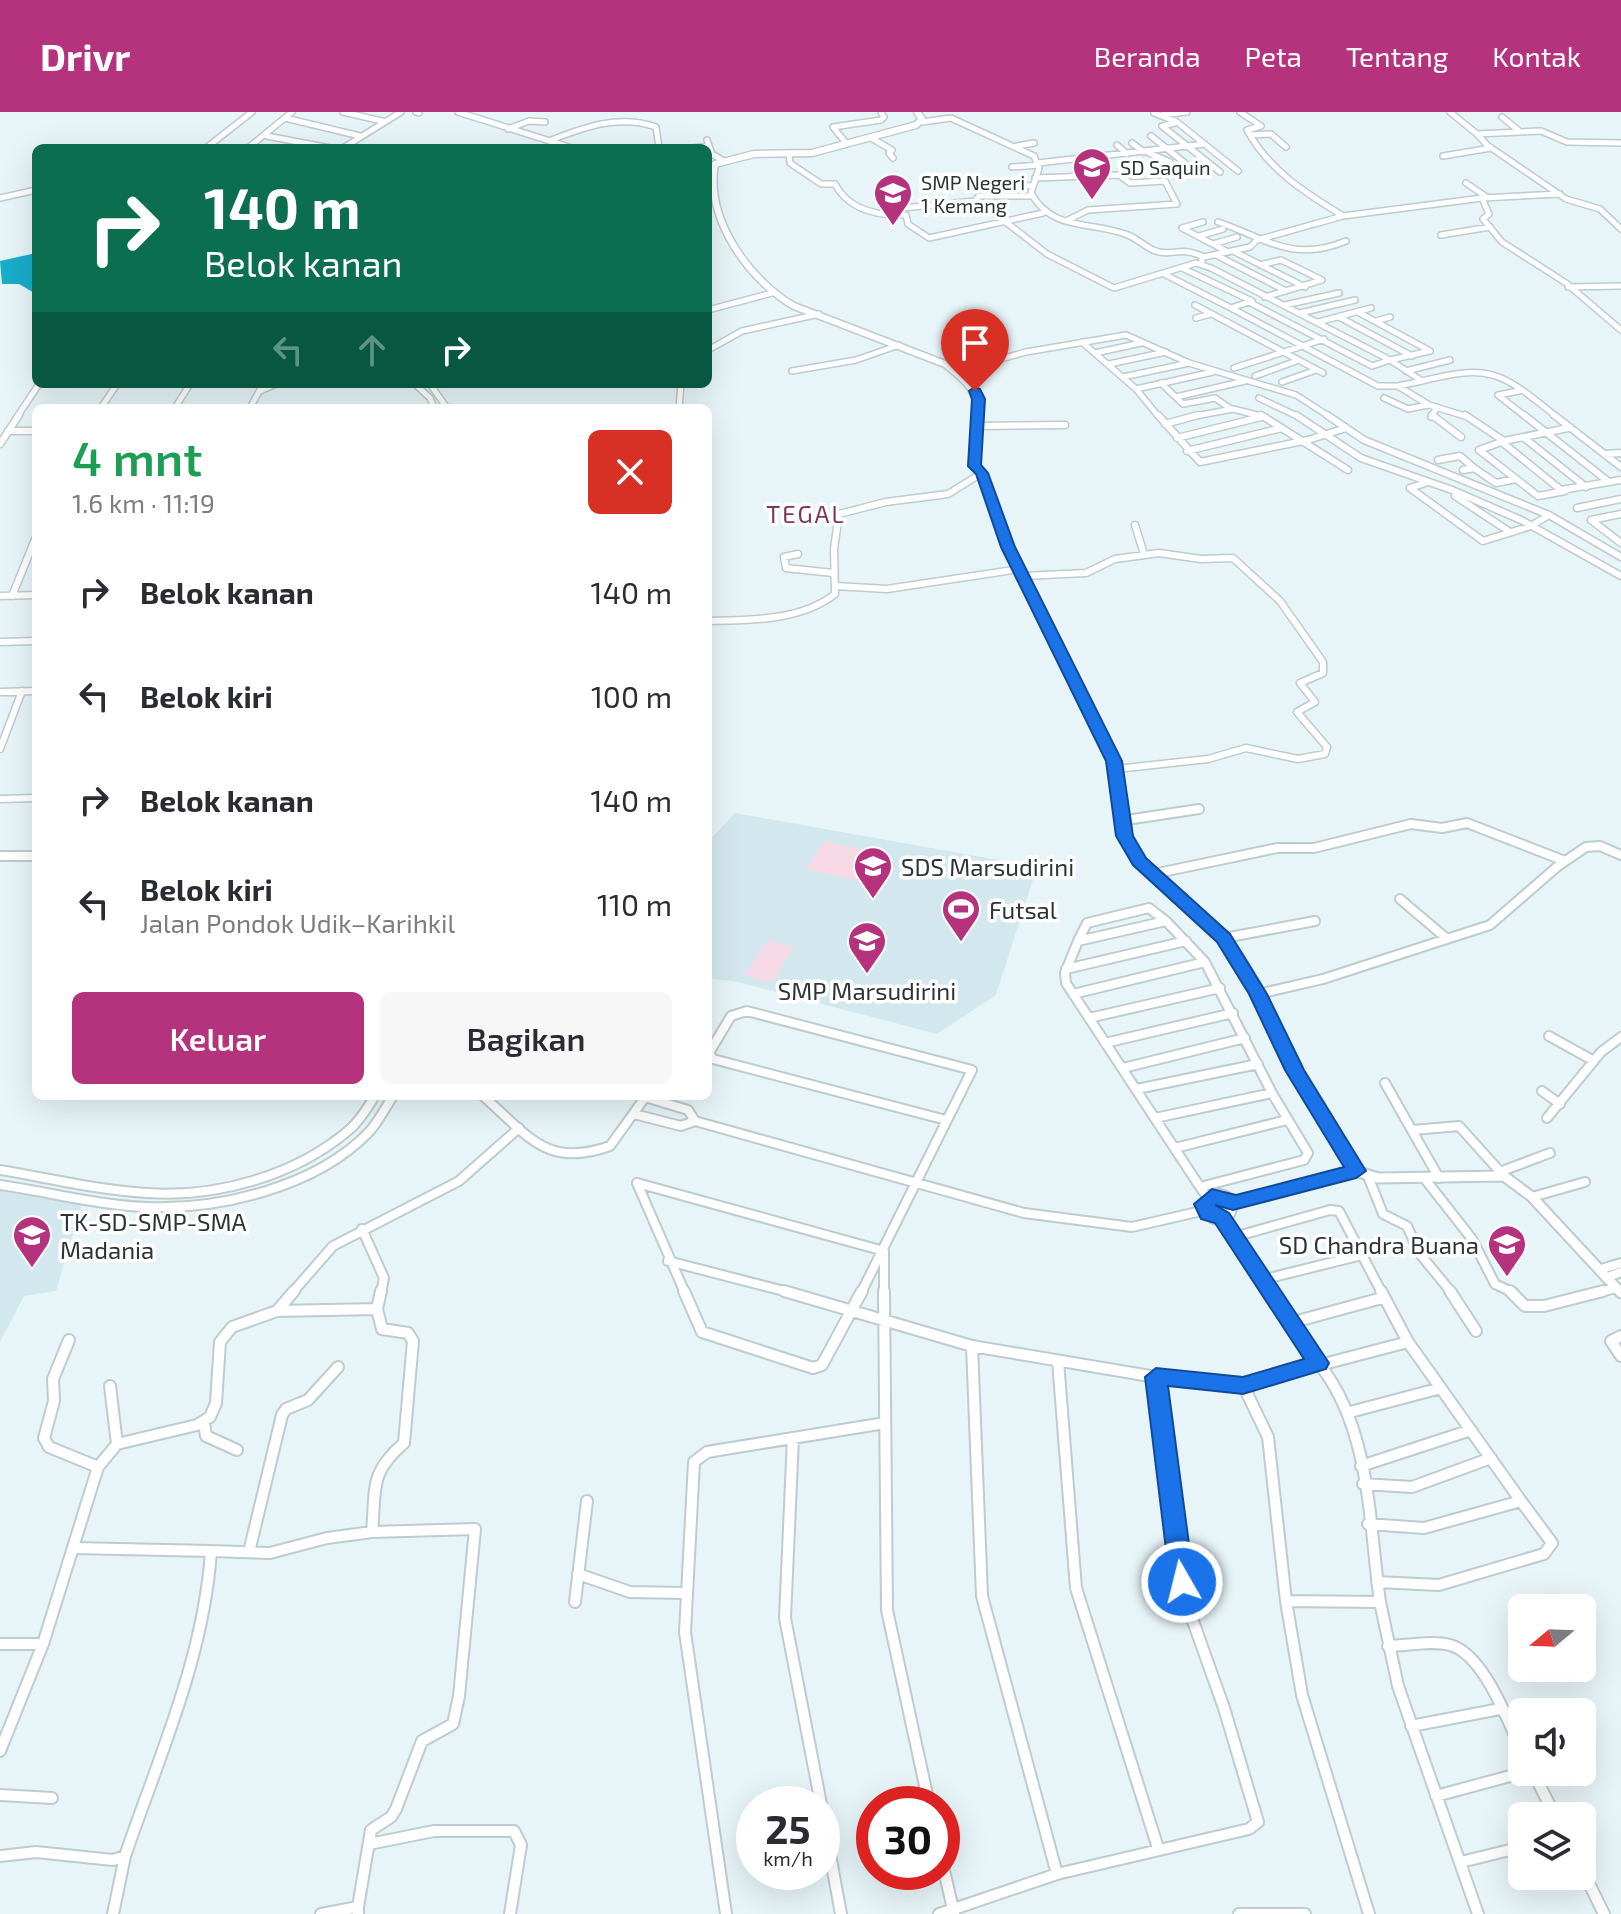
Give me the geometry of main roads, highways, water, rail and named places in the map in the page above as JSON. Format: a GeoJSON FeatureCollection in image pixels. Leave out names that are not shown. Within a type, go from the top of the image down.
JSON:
{"type":"FeatureCollection","features":[{"type":"Feature","properties":{"kind":"water"},"geometry":{"type":"Polygon","coordinates":[[[32,254],[32,292],[19,284],[2,284],[0,261],[32,254]]]}},
{"type":"Feature","properties":{"kind":"place","name":"SD Saquin"},"geometry":{"type":"Point","coordinates":[1092,201]}},
{"type":"Feature","properties":{"kind":"place","name":"SMP Negeri 1 Kemang"},"geometry":{"type":"Point","coordinates":[893,227]}},
{"type":"Feature","properties":{"kind":"place","name":"SDS Marsudirini"},"geometry":{"type":"Point","coordinates":[873,900]}},
{"type":"Feature","properties":{"kind":"place","name":"Futsal"},"geometry":{"type":"Point","coordinates":[961,943]}},
{"type":"Feature","properties":{"kind":"place","name":"SMP Marsudirini"},"geometry":{"type":"Point","coordinates":[867,975]}},
{"type":"Feature","properties":{"kind":"place","name":"TK-SD-SMP-SMA Madania"},"geometry":{"type":"Point","coordinates":[32,1269]}},
{"type":"Feature","properties":{"kind":"place","name":"SD Chandra Buana"},"geometry":{"type":"Point","coordinates":[1507,1278]}},
{"type":"Feature","properties":{"kind":"district","name":"TEGAL"},"geometry":{"type":"Point","coordinates":[806,513]}}]}
